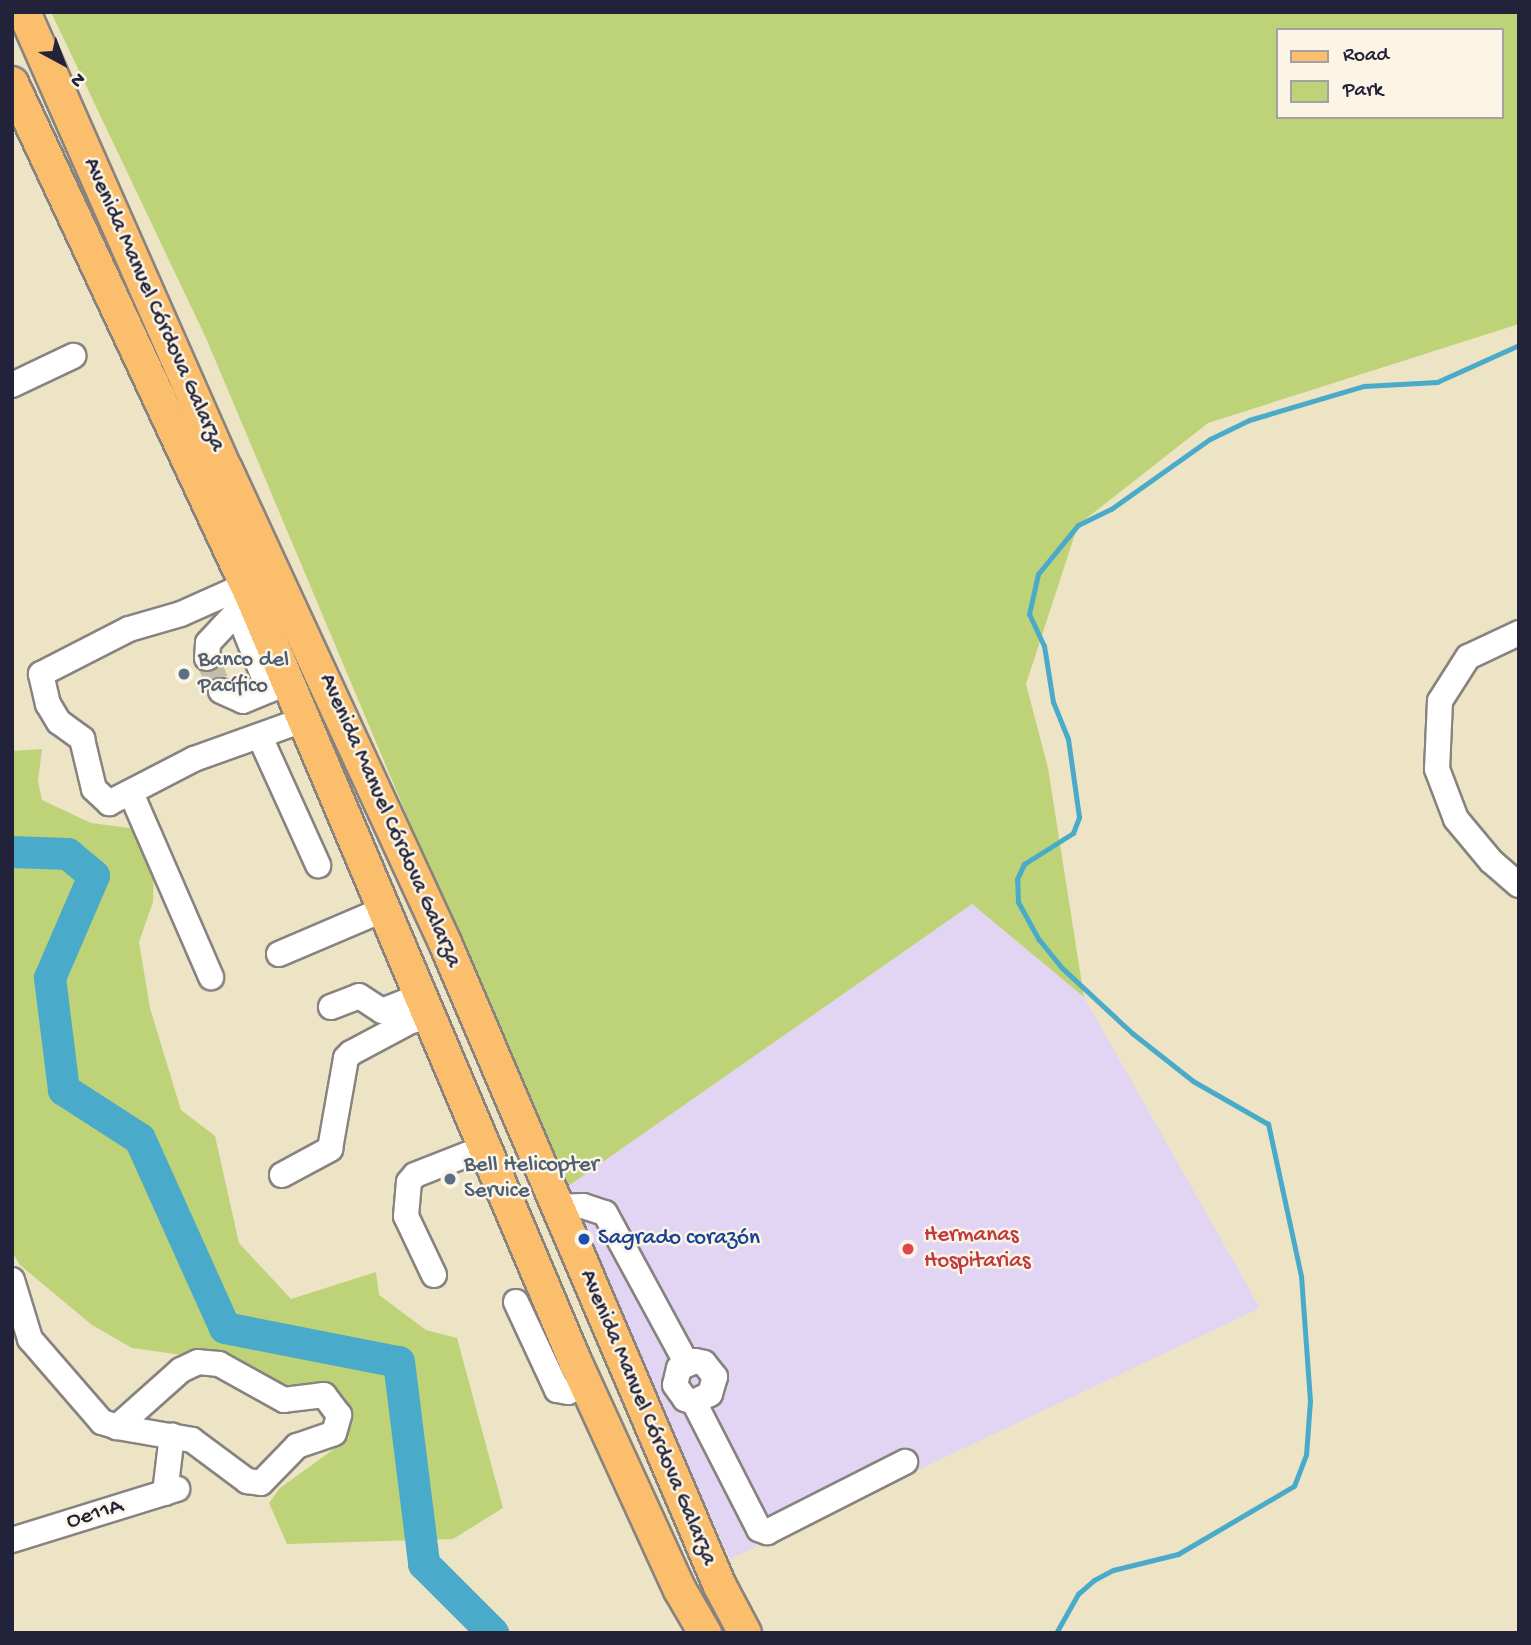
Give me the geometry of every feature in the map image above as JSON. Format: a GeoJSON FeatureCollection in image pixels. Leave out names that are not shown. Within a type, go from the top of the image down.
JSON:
{"type":"FeatureCollection","features":[{"type":"Feature","properties":{"kind":"main road","name":"Avenida Manuel Córdova Galarza"},"geometry":{"type":"LineString","coordinates":[[24,12],[226,469],[446,945],[720,1586],[745,1633]]}},
{"type":"Feature","properties":{"kind":"main road","name":"Avenida Manuel Córdova Galarza"},"geometry":{"type":"LineString","coordinates":[[12,83],[195,482],[280,686],[306,719],[585,1382],[680,1590],[705,1633]]}},
{"type":"Feature","properties":{"kind":"main road"},"geometry":{"type":"LineString","coordinates":[[96,266],[130,250]]}},
{"type":"Feature","properties":{"kind":"main road"},"geometry":{"type":"LineString","coordinates":[[195,482],[226,469]]}},
{"type":"Feature","properties":{"kind":"main road"},"geometry":{"type":"LineString","coordinates":[[514,1216],[556,1207]]}},
{"type":"Feature","properties":{"kind":"street"},"geometry":{"type":"LineString","coordinates":[[12,384],[73,356]]}},
{"type":"Feature","properties":{"kind":"street"},"geometry":{"type":"LineString","coordinates":[[207,658],[208,643],[245,598]]}},
{"type":"Feature","properties":{"kind":"street"},"geometry":{"type":"LineString","coordinates":[[245,598],[130,628],[41,674],[45,697],[59,722],[82,739],[100,799],[109,803],[194,759],[306,719]]}},
{"type":"Feature","properties":{"kind":"street"},"geometry":{"type":"LineString","coordinates":[[1519,633],[1468,657],[1440,701],[1437,769],[1456,819],[1491,862],[1519,885]]}},
{"type":"Feature","properties":{"kind":"street"},"geometry":{"type":"LineString","coordinates":[[221,691],[243,701],[280,686]]}},
{"type":"Feature","properties":{"kind":"street"},"geometry":{"type":"LineString","coordinates":[[260,737],[318,865]]}},
{"type":"Feature","properties":{"kind":"street"},"geometry":{"type":"LineString","coordinates":[[131,793],[211,978]]}},
{"type":"Feature","properties":{"kind":"street"},"geometry":{"type":"LineString","coordinates":[[279,954],[387,908]]}},
{"type":"Feature","properties":{"kind":"street"},"geometry":{"type":"LineString","coordinates":[[331,1007],[359,996],[382,1011],[426,1006]]}},
{"type":"Feature","properties":{"kind":"street"},"geometry":{"type":"LineString","coordinates":[[282,1175],[330,1149],[346,1058],[411,1021],[426,1006]]}},
{"type":"Feature","properties":{"kind":"street"},"geometry":{"type":"LineString","coordinates":[[434,1275],[406,1216],[409,1182],[415,1175],[486,1147]]}},
{"type":"Feature","properties":{"kind":"street"},"geometry":{"type":"LineString","coordinates":[[556,1207],[583,1206],[605,1213],[686,1362],[704,1363],[715,1377],[710,1394],[694,1402],[759,1529],[767,1532],[905,1462]]}},
{"type":"Feature","properties":{"kind":"street"},"geometry":{"type":"LineString","coordinates":[[12,1280],[23,1319],[41,1355],[90,1411],[117,1427],[172,1435],[205,1448],[247,1480],[261,1483],[297,1446],[334,1433],[338,1410],[324,1395],[284,1400],[219,1364],[198,1362],[181,1370],[117,1427]]}},
{"type":"Feature","properties":{"kind":"street"},"geometry":{"type":"LineString","coordinates":[[516,1303],[557,1390],[568,1392],[585,1382]]}},
{"type":"Feature","properties":{"kind":"street"},"geometry":{"type":"LineString","coordinates":[[171,1484],[172,1435]]}},
{"type":"Feature","properties":{"kind":"street","name":"Oe11A"},"geometry":{"type":"LineString","coordinates":[[12,1540],[171,1484],[205,1448]]}},
{"type":"Feature","properties":{"kind":"shaded area","name":"Hermanas Hospitarias"},"geometry":{"type":"Polygon","coordinates":[[[972,904],[1084,997],[1260,1308],[730,1559],[564,1189],[972,904]]]}},
{"type":"Feature","properties":{"kind":"green space"},"geometry":{"type":"Polygon","coordinates":[[[51,12],[1519,12],[1519,324],[1208,423],[1078,525],[1026,684],[1048,768],[1084,997],[972,904],[564,1189],[206,338],[51,12]]]}},
{"type":"Feature","properties":{"kind":"green space"},"geometry":{"type":"Polygon","coordinates":[[[42,749],[38,781],[42,800],[91,823],[130,828],[154,864],[153,902],[139,942],[150,1008],[181,1110],[215,1136],[239,1243],[291,1299],[376,1272],[379,1295],[426,1330],[457,1338],[503,1508],[453,1539],[287,1544],[269,1503],[280,1488],[349,1438],[340,1414],[280,1386],[182,1355],[132,1348],[92,1325],[20,1265],[12,1252],[12,751],[42,749]]]}},
{"type":"Feature","properties":{"kind":"waterway"},"geometry":{"type":"LineString","coordinates":[[1056,1633],[1078,1594],[1094,1580],[1113,1570],[1178,1554],[1294,1486],[1306,1455],[1310,1401],[1301,1276],[1268,1124],[1193,1081],[1132,1033],[1062,968],[1039,940],[1018,902],[1017,879],[1024,864],[1073,833],[1079,817],[1068,739],[1053,702],[1044,646],[1029,614],[1038,574],[1078,525],[1111,509],[1210,439],[1249,420],[1364,386],[1437,382],[1519,345]]}},
{"type":"Feature","properties":{"kind":"waterway"},"geometry":{"type":"LineString","coordinates":[[12,852],[68,854],[94,876],[50,978],[64,1090],[140,1139],[225,1328],[399,1362],[424,1564],[493,1633]]}},
{"type":"Feature","properties":{"kind":"tunnel"},"geometry":{"type":"LineString","coordinates":[[207,658],[221,691]]}},
{"type":"Feature","properties":{"kind":"place","name":"Banco del Pacífico"},"geometry":{"type":"Point","coordinates":[184,674]}},
{"type":"Feature","properties":{"kind":"place","name":"Bell Helicopter Service"},"geometry":{"type":"Point","coordinates":[450,1179]}},
{"type":"Feature","properties":{"kind":"place","name":"Sagrado corazón"},"geometry":{"type":"Point","coordinates":[584,1239]}},
{"type":"Feature","properties":{"kind":"place","name":"Hermanas Hospitarias"},"geometry":{"type":"Point","coordinates":[908,1249]}}]}
